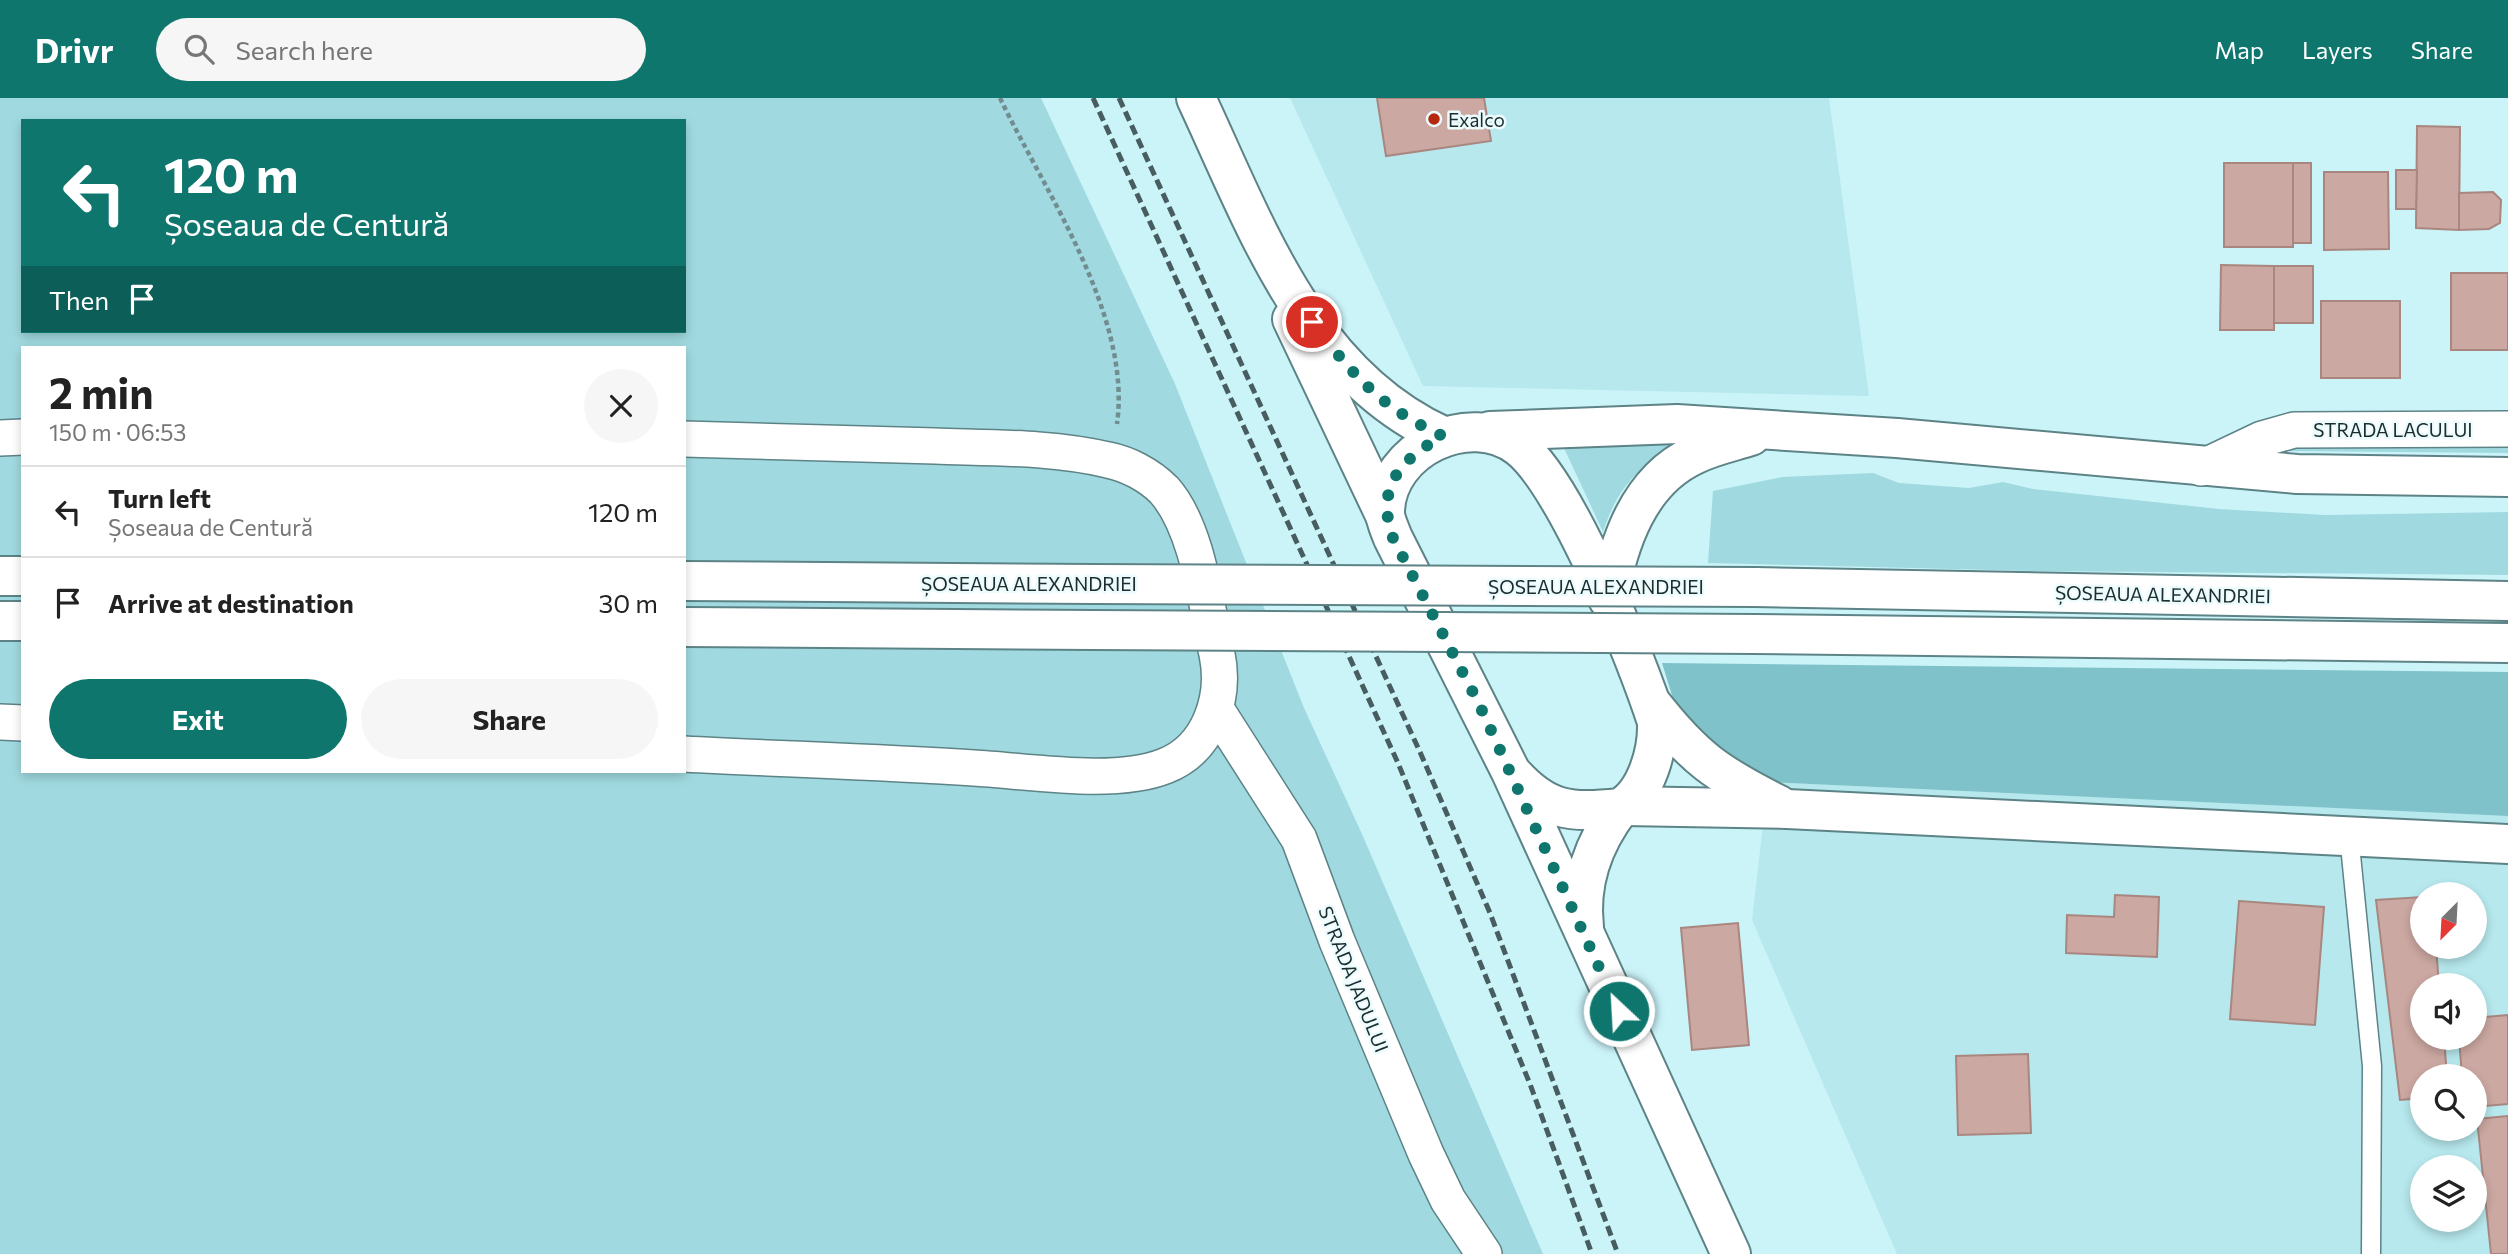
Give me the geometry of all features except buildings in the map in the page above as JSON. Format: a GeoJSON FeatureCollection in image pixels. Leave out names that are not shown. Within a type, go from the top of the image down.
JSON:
{"type":"FeatureCollection","features":[{"type":"Feature","properties":{"kind":"main road"},"geometry":{"type":"LineString","coordinates":[[1196,98],[1284,286],[1293,325],[1385,514],[1393,538],[1511,772],[1731,1254]]}},
{"type":"Feature","properties":{"kind":"main road"},"geometry":{"type":"LineString","coordinates":[[1284,286],[1354,376],[1396,412],[1443,436]]}},
{"type":"Feature","properties":{"kind":"main road"},"geometry":{"type":"LineString","coordinates":[[1385,514],[1389,486],[1400,469],[1419,449],[1443,436],[1490,431],[1677,424],[1763,432],[1910,439],[2201,468],[2297,474],[2508,477]]}},
{"type":"Feature","properties":{"kind":"main road"},"geometry":{"type":"LineString","coordinates":[[1490,431],[1518,446],[1552,484],[1608,600],[1657,722],[1658,743],[1653,761],[1600,838],[1589,867],[1583,915],[1586,939]]}},
{"type":"Feature","properties":{"kind":"main road"},"geometry":{"type":"LineString","coordinates":[[1608,600],[1614,566],[1624,537],[1652,486],[1673,467],[1694,455],[1763,432]]}},
{"type":"Feature","properties":{"kind":"main road"},"geometry":{"type":"LineString","coordinates":[[0,576],[21,576]]}},
{"type":"Feature","properties":{"kind":"main road","name":"ȘOSEAUA ALEXANDRIEI"},"geometry":{"type":"LineString","coordinates":[[686,581],[1755,587],[2508,600]]}},
{"type":"Feature","properties":{"kind":"main road"},"geometry":{"type":"LineString","coordinates":[[0,621],[21,621]]}},
{"type":"Feature","properties":{"kind":"main road"},"geometry":{"type":"LineString","coordinates":[[686,627],[1754,634],[2508,643]]}},
{"type":"Feature","properties":{"kind":"main road"},"geometry":{"type":"LineString","coordinates":[[1651,702],[1692,753],[1709,766],[1787,809]]}},
{"type":"Feature","properties":{"kind":"main road"},"geometry":{"type":"LineString","coordinates":[[1511,772],[1529,793],[1566,810],[1622,807],[1787,809],[2508,844]]}},
{"type":"Feature","properties":{"kind":"street","name":"STRADA LACULUI"},"geometry":{"type":"LineString","coordinates":[[2201,468],[2262,439],[2294,430],[2508,429]]}},
{"type":"Feature","properties":{"kind":"street"},"geometry":{"type":"LineString","coordinates":[[0,438],[21,437]]}},
{"type":"Feature","properties":{"kind":"street"},"geometry":{"type":"LineString","coordinates":[[686,439],[977,447],[1074,454],[1111,460],[1142,472],[1161,487],[1183,520],[1198,567],[1220,667],[1216,709],[1204,737],[1188,753],[1167,766],[1135,775],[1054,774],[686,754]]}},
{"type":"Feature","properties":{"kind":"street","name":"STRADA JADULUI"},"geometry":{"type":"LineString","coordinates":[[1216,709],[1299,839],[1337,941],[1426,1154],[1448,1200],[1485,1254]]}},
{"type":"Feature","properties":{"kind":"street"},"geometry":{"type":"LineString","coordinates":[[0,722],[21,723]]}},
{"type":"Feature","properties":{"kind":"lane"},"geometry":{"type":"LineString","coordinates":[[2349,835],[2372,1066],[2371,1254]]}},
{"type":"Feature","properties":{"kind":"path"},"geometry":{"type":"LineString","coordinates":[[1000,98],[1055,198],[1113,341],[1121,398],[1111,460]]}},
{"type":"Feature","properties":{"kind":"shaded area"},"geometry":{"type":"Polygon","coordinates":[[[0,98],[1041,98],[1175,384],[1304,708],[1362,834],[1543,1254],[0,1254],[0,98]]]}},
{"type":"Feature","properties":{"kind":"shaded area"},"geometry":{"type":"Polygon","coordinates":[[[1290,98],[1829,98],[1869,396],[1423,386],[1290,98]]]}},
{"type":"Feature","properties":{"kind":"shaded area"},"geometry":{"type":"Polygon","coordinates":[[[1678,439],[1682,441],[1643,468],[1624,489],[1603,532],[1564,448],[1594,448],[1678,439]]]}},
{"type":"Feature","properties":{"kind":"shaded area"},"geometry":{"type":"Polygon","coordinates":[[[2508,443],[2508,453],[2272,451],[2273,447],[2508,443]]]}},
{"type":"Feature","properties":{"kind":"shaded area"},"geometry":{"type":"Polygon","coordinates":[[[1873,473],[1899,483],[1969,488],[2003,482],[2033,489],[2219,509],[2325,515],[2508,512],[2508,575],[2035,571],[1708,563],[1713,491],[1782,477],[1873,473]]]}},
{"type":"Feature","properties":{"kind":"shaded area"},"geometry":{"type":"Polygon","coordinates":[[[1662,663],[2508,672],[2508,816],[1768,782],[1716,748],[1675,705],[1662,663]]]}},
{"type":"Feature","properties":{"kind":"shaded area"},"geometry":{"type":"Polygon","coordinates":[[[1768,782],[2508,816],[2508,1254],[1897,1254],[1752,920],[1768,782]]]}},
{"type":"Feature","properties":{"kind":"railway"},"geometry":{"type":"LineString","coordinates":[[1093,98],[1398,763],[1530,1084],[1592,1254]]}},
{"type":"Feature","properties":{"kind":"railway"},"geometry":{"type":"LineString","coordinates":[[1119,98],[1420,752],[1490,913],[1618,1254]]}},
{"type":"Feature","properties":{"kind":"place","name":"Exalco"},"geometry":{"type":"Point","coordinates":[1434,119]}},
{"type":"Feature","properties":{"kind":"route"},"geometry":{"type":"LineString","coordinates":[[1312,322],[1354,376],[1378,398],[1396,412],[1443,436],[1419,449],[1400,469],[1389,486],[1385,514],[1393,538],[1468,681],[1511,772],[1619,1011]]}}]}
